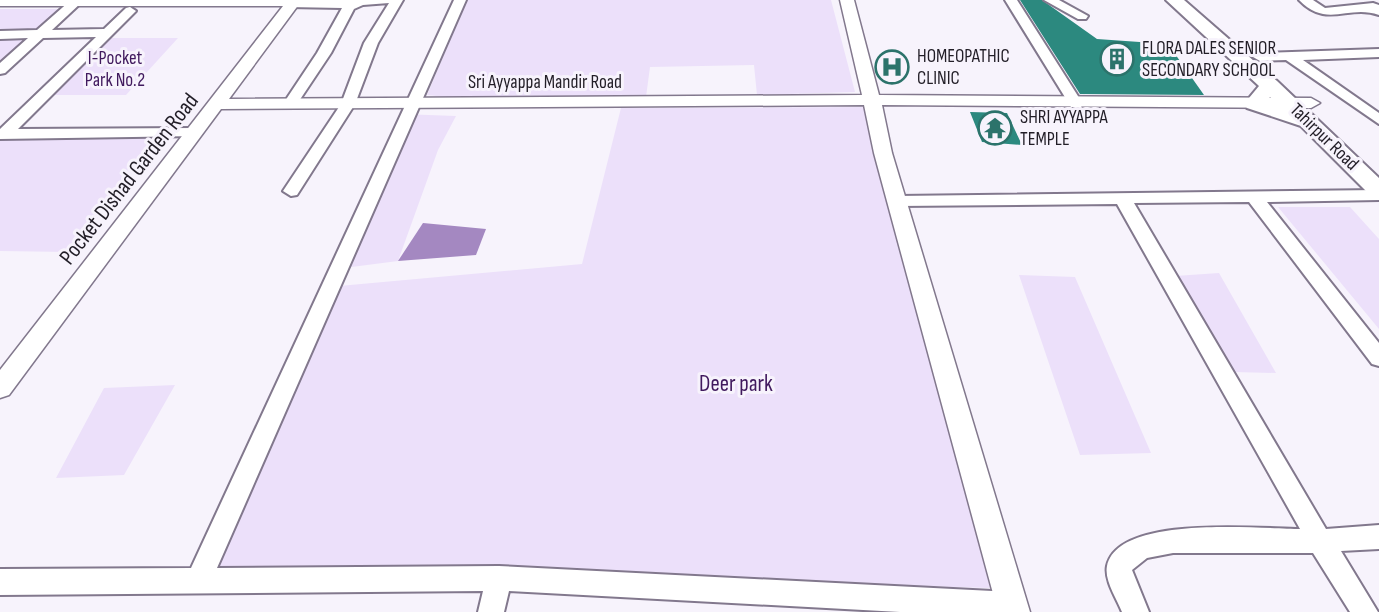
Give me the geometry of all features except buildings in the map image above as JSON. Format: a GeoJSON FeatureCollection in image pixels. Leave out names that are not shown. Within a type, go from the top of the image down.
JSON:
{"type":"FeatureCollection","features":[{"type":"Feature","properties":{"kind":"main road","name":"Tahirpur Road"},"geometry":{"type":"LineString","coordinates":[[1174,0],[1314,126],[1379,193]]}},
{"type":"Feature","properties":{"kind":"main road","name":"Tahirpur Road"},"geometry":{"type":"LineString","coordinates":[[1197,0],[1379,166]]}},
{"type":"Feature","properties":{"kind":"main road"},"geometry":{"type":"LineString","coordinates":[[1270,85],[1254,104],[1314,126]]}},
{"type":"Feature","properties":{"kind":"street"},"geometry":{"type":"LineString","coordinates":[[0,2],[353,4],[386,0]]}},
{"type":"Feature","properties":{"kind":"street"},"geometry":{"type":"LineString","coordinates":[[291,191],[348,104],[371,43],[397,0]]}},
{"type":"Feature","properties":{"kind":"street"},"geometry":{"type":"LineString","coordinates":[[199,580],[460,0]]}},
{"type":"Feature","properties":{"kind":"street"},"geometry":{"type":"LineString","coordinates":[[0,582],[499,578],[1013,608],[883,153],[847,0]]}},
{"type":"Feature","properties":{"kind":"street"},"geometry":{"type":"LineString","coordinates":[[1011,0],[1076,104]]}},
{"type":"Feature","properties":{"kind":"street"},"geometry":{"type":"LineString","coordinates":[[1050,0],[1082,16]]}},
{"type":"Feature","properties":{"kind":"street"},"geometry":{"type":"LineString","coordinates":[[1305,0],[1323,12],[1373,7],[1379,11]]}},
{"type":"Feature","properties":{"kind":"street"},"geometry":{"type":"LineString","coordinates":[[0,70],[76,2]]}},
{"type":"Feature","properties":{"kind":"street","name":"Pocket Dishad Garden Road"},"geometry":{"type":"LineString","coordinates":[[0,388],[294,2]]}},
{"type":"Feature","properties":{"kind":"street"},"geometry":{"type":"LineString","coordinates":[[290,104],[353,4]]}},
{"type":"Feature","properties":{"kind":"street"},"geometry":{"type":"LineString","coordinates":[[2,134],[130,11]]}},
{"type":"Feature","properties":{"kind":"street"},"geometry":{"type":"LineString","coordinates":[[0,35],[107,33]]}},
{"type":"Feature","properties":{"kind":"street"},"geometry":{"type":"LineString","coordinates":[[1260,57],[1379,53]]}},
{"type":"Feature","properties":{"kind":"street"},"geometry":{"type":"LineString","coordinates":[[1289,56],[1379,120]]}},
{"type":"Feature","properties":{"kind":"street","name":"Sri Ayyappa Mandir Road"},"geometry":{"type":"LineString","coordinates":[[218,104],[872,100],[1076,104],[1311,103]]}},
{"type":"Feature","properties":{"kind":"street"},"geometry":{"type":"LineString","coordinates":[[2,134],[194,133]]}},
{"type":"Feature","properties":{"kind":"street"},"geometry":{"type":"LineString","coordinates":[[898,201],[1379,193]]}},
{"type":"Feature","properties":{"kind":"street"},"geometry":{"type":"LineString","coordinates":[[1254,197],[1379,358]]}},
{"type":"Feature","properties":{"kind":"street"},"geometry":{"type":"LineString","coordinates":[[1122,198],[1320,541],[1365,612]]}},
{"type":"Feature","properties":{"kind":"street"},"geometry":{"type":"LineString","coordinates":[[1136,612],[1122,582],[1119,568],[1124,560],[1141,547],[1173,541],[1320,541],[1379,537]]}},
{"type":"Feature","properties":{"kind":"street"},"geometry":{"type":"LineString","coordinates":[[491,612],[499,578]]}},
{"type":"Feature","properties":{"kind":"green space"},"geometry":{"type":"Polygon","coordinates":[[[467,0],[831,0],[855,92],[757,95],[754,65],[650,67],[646,97],[455,98],[427,95],[467,0]]]}},
{"type":"Feature","properties":{"kind":"green space"},"geometry":{"type":"Polygon","coordinates":[[[0,9],[61,9],[0,62],[0,9]]]}},
{"type":"Feature","properties":{"kind":"green space","name":"I-Pocket Park No.2"},"geometry":{"type":"Polygon","coordinates":[[[110,38],[178,38],[126,95],[51,95],[110,38]]]}},
{"type":"Feature","properties":{"kind":"green space","name":"Deer park"},"geometry":{"type":"Polygon","coordinates":[[[868,107],[990,588],[195,566],[339,286],[582,264],[621,108],[868,107]]]}},
{"type":"Feature","properties":{"kind":"green space"},"geometry":{"type":"Polygon","coordinates":[[[401,114],[456,116],[438,150],[398,261],[336,269],[401,114]]]}},
{"type":"Feature","properties":{"kind":"green space"},"geometry":{"type":"Polygon","coordinates":[[[160,137],[105,210],[68,252],[0,251],[0,138],[160,137]]]}},
{"type":"Feature","properties":{"kind":"green space"},"geometry":{"type":"Polygon","coordinates":[[[1278,207],[1350,207],[1379,239],[1379,329],[1278,207]]]}},
{"type":"Feature","properties":{"kind":"green space"},"geometry":{"type":"Polygon","coordinates":[[[1219,273],[1276,373],[1234,372],[1175,276],[1219,273]]]}},
{"type":"Feature","properties":{"kind":"green space"},"geometry":{"type":"Polygon","coordinates":[[[1019,275],[1075,277],[1151,453],[1080,455],[1019,275]]]}},
{"type":"Feature","properties":{"kind":"green space"},"geometry":{"type":"Polygon","coordinates":[[[175,385],[124,475],[56,478],[104,388],[175,385]]]}},
{"type":"Feature","properties":{"kind":"shaded area"},"geometry":{"type":"Polygon","coordinates":[[[423,223],[486,229],[476,255],[398,261],[423,223]]]}},
{"type":"Feature","properties":{"kind":"place","name":"FLORA DALES SENIOR SECONDARY SCHOOL"},"geometry":{"type":"Point","coordinates":[1117,59]}},
{"type":"Feature","properties":{"kind":"place","name":"HOMEOPATHIC CLINIC"},"geometry":{"type":"Point","coordinates":[892,67]}},
{"type":"Feature","properties":{"kind":"place","name":"SHRI AYYAPPA TEMPLE"},"geometry":{"type":"Point","coordinates":[995,128]}}]}
